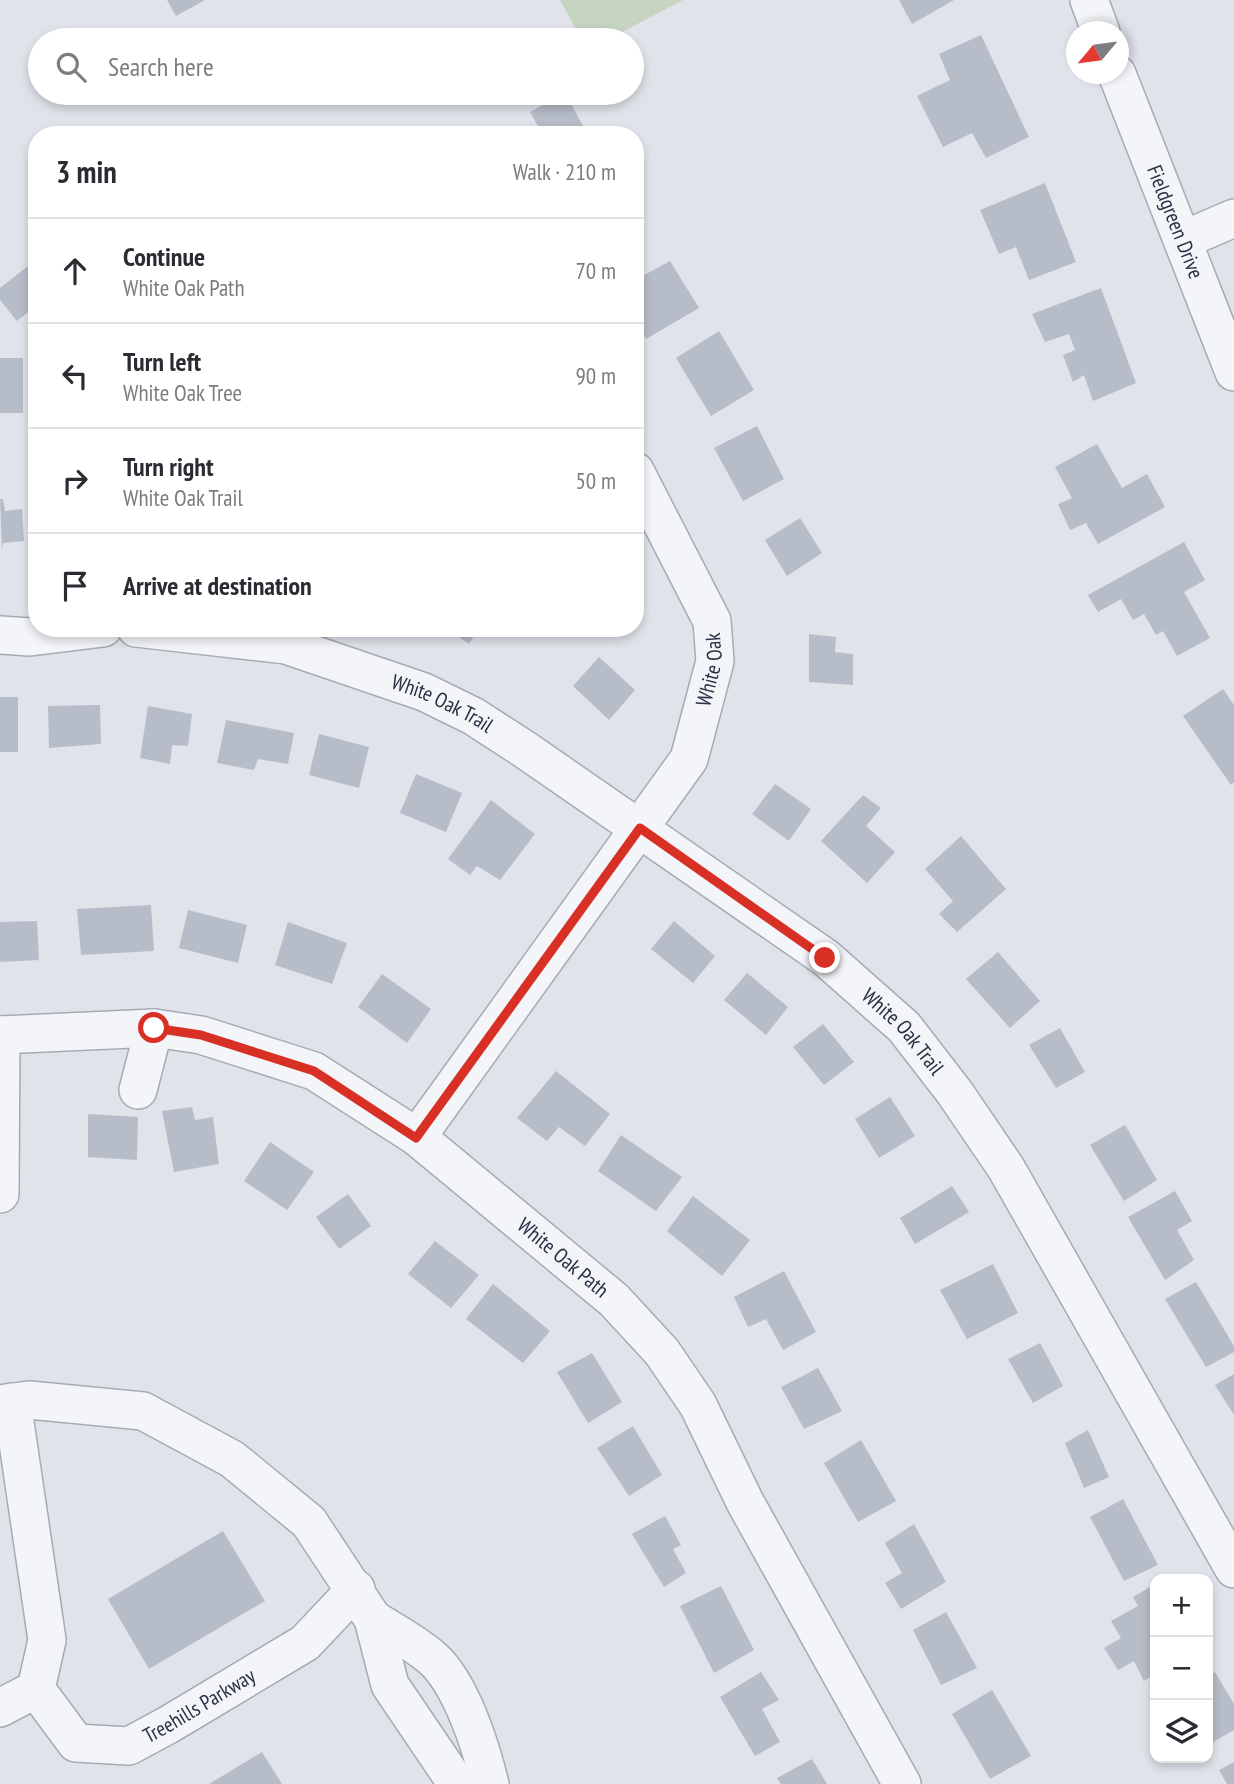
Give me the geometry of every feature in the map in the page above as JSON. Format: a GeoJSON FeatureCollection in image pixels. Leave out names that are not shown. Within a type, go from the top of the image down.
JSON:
{"type":"FeatureCollection","features":[{"type":"Feature","properties":{"kind":"street"},"geometry":{"type":"LineString","coordinates":[[1089,0],[1097,21]]}},
{"type":"Feature","properties":{"kind":"street","name":"Fieldgreen Drive"},"geometry":{"type":"LineString","coordinates":[[1121,84],[1234,372]]}},
{"type":"Feature","properties":{"kind":"street"},"geometry":{"type":"LineString","coordinates":[[1183,240],[1234,218]]}},
{"type":"Feature","properties":{"kind":"street","name":"White Oak"},"geometry":{"type":"LineString","coordinates":[[416,1138],[689,759],[716,661],[712,621],[644,489]]}},
{"type":"Feature","properties":{"kind":"street"},"geometry":{"type":"LineString","coordinates":[[0,635],[28,637]]}},
{"type":"Feature","properties":{"kind":"street","name":"White Oak Trail"},"geometry":{"type":"LineString","coordinates":[[215,637],[286,645],[424,692],[473,716],[640,828],[825,958],[904,1027],[955,1093],[1006,1168],[1154,1424],[1234,1569]]}},
{"type":"Feature","properties":{"kind":"street"},"geometry":{"type":"LineString","coordinates":[[138,1090],[154,1028]]}},
{"type":"Feature","properties":{"kind":"street","name":"White Oak Path"},"geometry":{"type":"LineString","coordinates":[[1,1035],[154,1028],[201,1035],[314,1071],[416,1138],[614,1300],[662,1352],[698,1405],[746,1502],[902,1784]]}},
{"type":"Feature","properties":{"kind":"street"},"geometry":{"type":"LineString","coordinates":[[0,1194],[1,1035]]}},
{"type":"Feature","properties":{"kind":"street"},"geometry":{"type":"LineString","coordinates":[[0,1708],[36,1689],[47,1640],[6,1403],[29,1400],[143,1411],[232,1459],[309,1522],[365,1604],[434,1659],[459,1696],[480,1746],[490,1784]]}},
{"type":"Feature","properties":{"kind":"street"},"geometry":{"type":"LineString","coordinates":[[365,1604],[390,1685],[412,1722],[457,1784]]}},
{"type":"Feature","properties":{"kind":"street","name":"Treehills Parkway"},"geometry":{"type":"LineString","coordinates":[[36,1689],[76,1743],[129,1746],[305,1643],[365,1604]]}},
{"type":"Feature","properties":{"kind":"street"},"geometry":{"type":"LineString","coordinates":[[412,1722],[459,1696]]}},
{"type":"Feature","properties":{"kind":"green space"},"geometry":{"type":"Polygon","coordinates":[[[560,0],[683,0],[630,28],[575,28],[560,0]]]}},
{"type":"Feature","properties":{"kind":"building"},"geometry":{"type":"Polygon","coordinates":[[[167,0],[205,0],[176,16],[167,0]]]}},
{"type":"Feature","properties":{"kind":"building"},"geometry":{"type":"Polygon","coordinates":[[[899,0],[954,0],[912,24],[899,0]]]}},
{"type":"Feature","properties":{"kind":"building"},"geometry":{"type":"Polygon","coordinates":[[[981,35],[1029,137],[986,158],[972,133],[943,147],[917,96],[950,80],[939,54],[981,35]]]}},
{"type":"Feature","properties":{"kind":"building"},"geometry":{"type":"Polygon","coordinates":[[[543,105],[572,105],[583,126],[538,126],[530,112],[543,105]]]}},
{"type":"Feature","properties":{"kind":"building"},"geometry":{"type":"Polygon","coordinates":[[[1045,183],[1076,262],[1029,280],[1016,247],[999,254],[980,210],[1045,183]]]}},
{"type":"Feature","properties":{"kind":"building"},"geometry":{"type":"Polygon","coordinates":[[[670,261],[699,308],[646,339],[644,275],[670,261]]]}},
{"type":"Feature","properties":{"kind":"building"},"geometry":{"type":"Polygon","coordinates":[[[28,266],[28,312],[17,321],[0,300],[0,288],[28,266]]]}},
{"type":"Feature","properties":{"kind":"building"},"geometry":{"type":"Polygon","coordinates":[[[1101,288],[1136,383],[1093,401],[1084,375],[1073,382],[1063,355],[1075,350],[1069,334],[1045,342],[1032,314],[1101,288]]]}},
{"type":"Feature","properties":{"kind":"building"},"geometry":{"type":"Polygon","coordinates":[[[719,331],[754,390],[711,416],[676,358],[719,331]]]}},
{"type":"Feature","properties":{"kind":"building"},"geometry":{"type":"Polygon","coordinates":[[[0,358],[23,358],[23,413],[0,413],[0,358]]]}},
{"type":"Feature","properties":{"kind":"building"},"geometry":{"type":"Polygon","coordinates":[[[757,426],[784,479],[743,501],[714,448],[757,426]]]}},
{"type":"Feature","properties":{"kind":"building"},"geometry":{"type":"Polygon","coordinates":[[[1097,444],[1122,488],[1147,474],[1165,507],[1098,544],[1086,523],[1070,530],[1058,504],[1072,498],[1055,467],[1097,444]]]}},
{"type":"Feature","properties":{"kind":"building"},"geometry":{"type":"Polygon","coordinates":[[[0,499],[3,499],[5,511],[22,509],[24,541],[3,543],[2,551],[0,499]]]}},
{"type":"Feature","properties":{"kind":"building"},"geometry":{"type":"Polygon","coordinates":[[[800,518],[822,553],[787,576],[765,540],[800,518]]]}},
{"type":"Feature","properties":{"kind":"building"},"geometry":{"type":"Polygon","coordinates":[[[1184,542],[1205,580],[1184,592],[1210,638],[1177,656],[1163,631],[1156,635],[1144,614],[1133,620],[1121,599],[1098,612],[1088,595],[1184,542]]]}},
{"type":"Feature","properties":{"kind":"building"},"geometry":{"type":"Polygon","coordinates":[[[809,634],[836,637],[835,652],[853,654],[853,685],[809,682],[809,634]]]}},
{"type":"Feature","properties":{"kind":"building"},"geometry":{"type":"Polygon","coordinates":[[[459,637],[473,637],[469,644],[459,637]]]}},
{"type":"Feature","properties":{"kind":"building"},"geometry":{"type":"Polygon","coordinates":[[[599,657],[635,690],[609,720],[573,686],[599,657]]]}},
{"type":"Feature","properties":{"kind":"building"},"geometry":{"type":"Polygon","coordinates":[[[1223,689],[1234,705],[1234,782],[1231,785],[1183,716],[1223,689]]]}},
{"type":"Feature","properties":{"kind":"building"},"geometry":{"type":"Polygon","coordinates":[[[0,697],[18,697],[18,752],[0,752],[0,697]]]}},
{"type":"Feature","properties":{"kind":"building"},"geometry":{"type":"Polygon","coordinates":[[[100,705],[101,744],[49,748],[48,706],[100,705]]]}},
{"type":"Feature","properties":{"kind":"building"},"geometry":{"type":"Polygon","coordinates":[[[148,706],[192,714],[188,746],[172,745],[170,764],[140,758],[148,706]]]}},
{"type":"Feature","properties":{"kind":"building"},"geometry":{"type":"Polygon","coordinates":[[[226,720],[294,733],[288,764],[258,759],[254,770],[217,763],[226,720]]]}},
{"type":"Feature","properties":{"kind":"building"},"geometry":{"type":"Polygon","coordinates":[[[319,734],[369,747],[359,788],[309,775],[319,734]]]}},
{"type":"Feature","properties":{"kind":"building"},"geometry":{"type":"Polygon","coordinates":[[[416,774],[462,793],[446,832],[400,813],[416,774]]]}},
{"type":"Feature","properties":{"kind":"building"},"geometry":{"type":"Polygon","coordinates":[[[775,784],[811,809],[789,841],[752,814],[775,784]]]}},
{"type":"Feature","properties":{"kind":"building"},"geometry":{"type":"Polygon","coordinates":[[[863,795],[881,808],[866,826],[895,852],[867,883],[821,841],[863,795]]]}},
{"type":"Feature","properties":{"kind":"building"},"geometry":{"type":"Polygon","coordinates":[[[491,800],[535,834],[500,880],[477,866],[470,875],[448,859],[491,800]]]}},
{"type":"Feature","properties":{"kind":"building"},"geometry":{"type":"Polygon","coordinates":[[[961,836],[1006,889],[957,932],[939,914],[953,901],[925,869],[961,836]]]}},
{"type":"Feature","properties":{"kind":"building"},"geometry":{"type":"Polygon","coordinates":[[[151,905],[154,951],[81,955],[77,909],[151,905]]]}},
{"type":"Feature","properties":{"kind":"building"},"geometry":{"type":"Polygon","coordinates":[[[188,910],[247,925],[238,963],[179,948],[188,910]]]}},
{"type":"Feature","properties":{"kind":"building"},"geometry":{"type":"Polygon","coordinates":[[[37,921],[39,960],[0,962],[0,922],[37,921]]]}},
{"type":"Feature","properties":{"kind":"building"},"geometry":{"type":"Polygon","coordinates":[[[674,921],[715,956],[693,983],[651,949],[674,921]]]}},
{"type":"Feature","properties":{"kind":"building"},"geometry":{"type":"Polygon","coordinates":[[[288,922],[347,943],[332,984],[275,965],[288,922]]]}},
{"type":"Feature","properties":{"kind":"building"},"geometry":{"type":"Polygon","coordinates":[[[998,952],[1040,1001],[1010,1028],[966,979],[998,952]]]}},
{"type":"Feature","properties":{"kind":"building"},"geometry":{"type":"Polygon","coordinates":[[[747,973],[788,1007],[766,1035],[724,1000],[747,973]]]}},
{"type":"Feature","properties":{"kind":"building"},"geometry":{"type":"Polygon","coordinates":[[[382,974],[431,1009],[407,1043],[358,1007],[382,974]]]}},
{"type":"Feature","properties":{"kind":"building"},"geometry":{"type":"Polygon","coordinates":[[[823,1024],[854,1062],[824,1085],[793,1047],[823,1024]]]}},
{"type":"Feature","properties":{"kind":"building"},"geometry":{"type":"Polygon","coordinates":[[[1060,1028],[1085,1072],[1056,1088],[1029,1045],[1060,1028]]]}},
{"type":"Feature","properties":{"kind":"building"},"geometry":{"type":"Polygon","coordinates":[[[556,1071],[610,1114],[585,1146],[559,1127],[547,1141],[517,1118],[556,1071]]]}},
{"type":"Feature","properties":{"kind":"building"},"geometry":{"type":"Polygon","coordinates":[[[890,1097],[915,1136],[879,1158],[855,1119],[890,1097]]]}},
{"type":"Feature","properties":{"kind":"building"},"geometry":{"type":"Polygon","coordinates":[[[192,1107],[195,1120],[213,1117],[219,1164],[174,1172],[162,1111],[192,1107]]]}},
{"type":"Feature","properties":{"kind":"building"},"geometry":{"type":"Polygon","coordinates":[[[88,1114],[138,1117],[137,1160],[88,1157],[88,1114]]]}},
{"type":"Feature","properties":{"kind":"building"},"geometry":{"type":"Polygon","coordinates":[[[1125,1125],[1157,1180],[1124,1201],[1090,1145],[1125,1125]]]}},
{"type":"Feature","properties":{"kind":"building"},"geometry":{"type":"Polygon","coordinates":[[[621,1135],[682,1177],[656,1211],[598,1171],[621,1135]]]}},
{"type":"Feature","properties":{"kind":"building"},"geometry":{"type":"Polygon","coordinates":[[[270,1142],[314,1172],[287,1210],[244,1181],[270,1142]]]}},
{"type":"Feature","properties":{"kind":"building"},"geometry":{"type":"Polygon","coordinates":[[[952,1186],[969,1212],[915,1244],[900,1218],[952,1186]]]}},
{"type":"Feature","properties":{"kind":"building"},"geometry":{"type":"Polygon","coordinates":[[[1175,1191],[1192,1221],[1177,1230],[1194,1260],[1165,1280],[1128,1217],[1175,1191]]]}},
{"type":"Feature","properties":{"kind":"building"},"geometry":{"type":"Polygon","coordinates":[[[348,1194],[371,1226],[339,1249],[316,1217],[348,1194]]]}},
{"type":"Feature","properties":{"kind":"building"},"geometry":{"type":"Polygon","coordinates":[[[693,1196],[750,1240],[722,1276],[667,1231],[693,1196]]]}},
{"type":"Feature","properties":{"kind":"building"},"geometry":{"type":"Polygon","coordinates":[[[435,1241],[479,1275],[451,1308],[408,1274],[435,1241]]]}},
{"type":"Feature","properties":{"kind":"building"},"geometry":{"type":"Polygon","coordinates":[[[993,1264],[1018,1313],[967,1339],[940,1290],[993,1264]]]}},
{"type":"Feature","properties":{"kind":"building"},"geometry":{"type":"Polygon","coordinates":[[[784,1271],[816,1332],[783,1350],[766,1319],[748,1327],[734,1297],[784,1271]]]}},
{"type":"Feature","properties":{"kind":"building"},"geometry":{"type":"Polygon","coordinates":[[[1196,1282],[1234,1346],[1234,1352],[1206,1367],[1165,1299],[1196,1282]]]}},
{"type":"Feature","properties":{"kind":"building"},"geometry":{"type":"Polygon","coordinates":[[[493,1284],[550,1331],[523,1363],[466,1319],[493,1284]]]}},
{"type":"Feature","properties":{"kind":"building"},"geometry":{"type":"Polygon","coordinates":[[[1040,1343],[1063,1386],[1033,1403],[1008,1359],[1040,1343]]]}},
{"type":"Feature","properties":{"kind":"building"},"geometry":{"type":"Polygon","coordinates":[[[592,1353],[622,1402],[588,1423],[557,1372],[592,1353]]]}},
{"type":"Feature","properties":{"kind":"building"},"geometry":{"type":"Polygon","coordinates":[[[818,1368],[842,1411],[804,1429],[781,1387],[818,1368]]]}},
{"type":"Feature","properties":{"kind":"building"},"geometry":{"type":"Polygon","coordinates":[[[1234,1374],[1234,1415],[1215,1385],[1234,1374]]]}},
{"type":"Feature","properties":{"kind":"building"},"geometry":{"type":"Polygon","coordinates":[[[633,1426],[662,1475],[629,1496],[597,1448],[633,1426]]]}},
{"type":"Feature","properties":{"kind":"building"},"geometry":{"type":"Polygon","coordinates":[[[1088,1430],[1109,1477],[1084,1488],[1065,1443],[1088,1430]]]}},
{"type":"Feature","properties":{"kind":"building"},"geometry":{"type":"Polygon","coordinates":[[[861,1440],[896,1501],[858,1522],[824,1463],[861,1440]]]}},
{"type":"Feature","properties":{"kind":"building"},"geometry":{"type":"Polygon","coordinates":[[[1123,1499],[1158,1565],[1124,1581],[1090,1517],[1123,1499]]]}},
{"type":"Feature","properties":{"kind":"building"},"geometry":{"type":"Polygon","coordinates":[[[665,1516],[681,1545],[673,1549],[686,1573],[664,1587],[632,1534],[665,1516]]]}},
{"type":"Feature","properties":{"kind":"building"},"geometry":{"type":"Polygon","coordinates":[[[914,1524],[946,1582],[901,1609],[885,1583],[902,1573],[885,1543],[914,1524]]]}},
{"type":"Feature","properties":{"kind":"building"},"geometry":{"type":"Polygon","coordinates":[[[223,1531],[265,1601],[149,1669],[108,1599],[223,1531]]]}},
{"type":"Feature","properties":{"kind":"building"},"geometry":{"type":"Polygon","coordinates":[[[721,1586],[754,1650],[714,1673],[680,1606],[721,1586]]]}},
{"type":"Feature","properties":{"kind":"building"},"geometry":{"type":"Polygon","coordinates":[[[1150,1587],[1150,1677],[1144,1681],[1134,1661],[1118,1670],[1104,1648],[1121,1638],[1111,1621],[1138,1606],[1133,1597],[1150,1587]]]}},
{"type":"Feature","properties":{"kind":"building"},"geometry":{"type":"Polygon","coordinates":[[[946,1612],[977,1668],[941,1685],[913,1630],[946,1612]]]}},
{"type":"Feature","properties":{"kind":"building"},"geometry":{"type":"Polygon","coordinates":[[[761,1672],[779,1700],[762,1709],[780,1742],[755,1756],[720,1697],[761,1672]]]}},
{"type":"Feature","properties":{"kind":"building"},"geometry":{"type":"Polygon","coordinates":[[[1215,1672],[1234,1704],[1234,1730],[1213,1742],[1213,1700],[1215,1672]]]}},
{"type":"Feature","properties":{"kind":"building"},"geometry":{"type":"Polygon","coordinates":[[[992,1690],[1031,1756],[990,1779],[952,1714],[992,1690]]]}},
{"type":"Feature","properties":{"kind":"building"},"geometry":{"type":"Polygon","coordinates":[[[262,1752],[282,1784],[209,1784],[262,1752]]]}},
{"type":"Feature","properties":{"kind":"building"},"geometry":{"type":"Polygon","coordinates":[[[812,1759],[827,1784],[781,1784],[777,1778],[812,1759]]]}},
{"type":"Feature","properties":{"kind":"building"},"geometry":{"type":"Polygon","coordinates":[[[1234,1762],[1234,1784],[1227,1784],[1219,1770],[1234,1762]]]}},
{"type":"Feature","properties":{"kind":"route"},"geometry":{"type":"LineString","coordinates":[[154,1028],[201,1035],[314,1071],[416,1138],[640,828],[825,958]]}}]}
